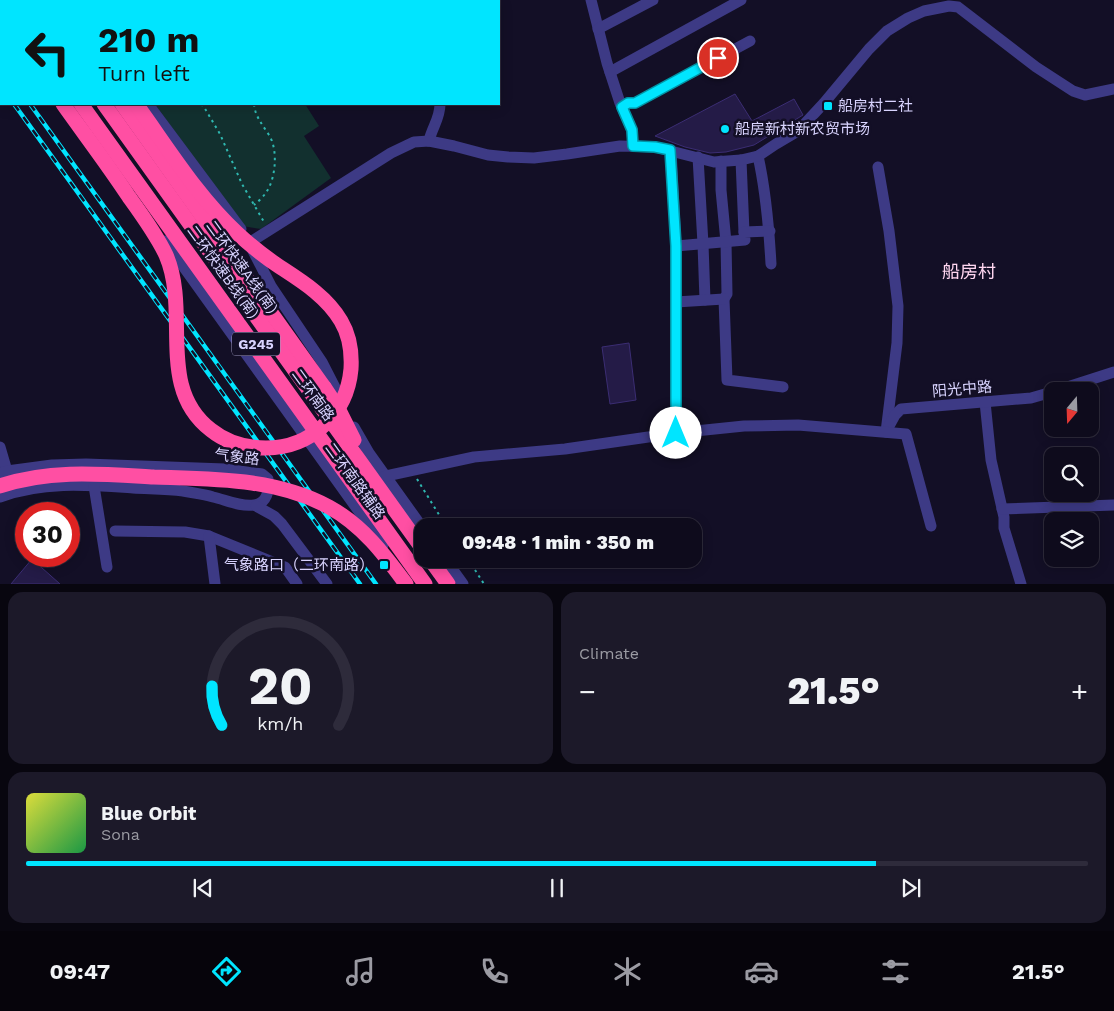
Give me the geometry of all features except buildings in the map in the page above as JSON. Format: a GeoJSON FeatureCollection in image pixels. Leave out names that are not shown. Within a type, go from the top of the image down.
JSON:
{"type":"FeatureCollection","features":[{"type":"Feature","properties":{"kind":"highway"},"geometry":{"type":"LineString","coordinates":[[66,105],[156,235],[167,258],[173,279],[176,301],[179,380],[184,397],[194,413],[206,427],[230,442],[249,447],[280,447],[311,436],[333,416],[343,400],[349,383],[351,349],[342,321],[332,307],[319,295],[255,249],[224,220],[186,174],[137,105]]}},
{"type":"Feature","properties":{"kind":"highway","name":"二环快速B线(南)"},"geometry":{"type":"LineString","coordinates":[[83,105],[427,584]]}},
{"type":"Feature","properties":{"kind":"highway"},"geometry":{"type":"LineString","coordinates":[[123,105],[329,393],[370,472],[379,482]]}},
{"type":"Feature","properties":{"kind":"highway","name":"二环快速A线(南)"},"geometry":{"type":"LineString","coordinates":[[103,106],[379,482],[414,536]]}},
{"type":"Feature","properties":{"kind":"highway"},"geometry":{"type":"LineString","coordinates":[[0,486],[44,476],[84,474],[228,480],[278,488],[319,502],[337,511],[352,522],[374,543],[406,584]]}},
{"type":"Feature","properties":{"kind":"highway"},"geometry":{"type":"LineString","coordinates":[[435,568],[446,584]]}},
{"type":"Feature","properties":{"kind":"main road","name":"二环南路"},"geometry":{"type":"LineString","coordinates":[[83,105],[360,488],[427,584]]}},
{"type":"Feature","properties":{"kind":"main road"},"geometry":{"type":"LineString","coordinates":[[379,482],[414,539]]}},
{"type":"Feature","properties":{"kind":"street"},"geometry":{"type":"LineString","coordinates":[[591,0],[610,72],[632,130],[633,146]]}},
{"type":"Feature","properties":{"kind":"street"},"geometry":{"type":"LineString","coordinates":[[598,29],[653,0]]}},
{"type":"Feature","properties":{"kind":"street"},"geometry":{"type":"LineString","coordinates":[[610,72],[741,0]]}},
{"type":"Feature","properties":{"kind":"street"},"geometry":{"type":"LineString","coordinates":[[249,243],[391,153],[414,142],[429,141],[488,156],[534,158],[620,146],[655,147],[714,162],[741,160],[758,156],[798,131],[887,31],[924,11],[949,6],[958,7],[1036,67],[1073,91],[1085,95],[1114,89]]}},
{"type":"Feature","properties":{"kind":"street"},"geometry":{"type":"LineString","coordinates":[[622,107],[628,103],[635,103],[750,40]]}},
{"type":"Feature","properties":{"kind":"street","name":"二环南路辅路"},"geometry":{"type":"LineString","coordinates":[[66,105],[410,584]]}},
{"type":"Feature","properties":{"kind":"street","name":"二环南路辅路"},"geometry":{"type":"LineString","coordinates":[[149,105],[249,243],[271,286],[328,372],[379,482],[414,519]]}},
{"type":"Feature","properties":{"kind":"street"},"geometry":{"type":"LineString","coordinates":[[429,141],[430,133],[438,118],[440,105]]}},
{"type":"Feature","properties":{"kind":"street"},"geometry":{"type":"LineString","coordinates":[[670,150],[676,246],[676,433]]}},
{"type":"Feature","properties":{"kind":"street"},"geometry":{"type":"LineString","coordinates":[[758,156],[764,179],[770,231],[771,264]]}},
{"type":"Feature","properties":{"kind":"street"},"geometry":{"type":"LineString","coordinates":[[698,157],[705,300]]}},
{"type":"Feature","properties":{"kind":"street"},"geometry":{"type":"LineString","coordinates":[[676,246],[745,240],[741,160]]}},
{"type":"Feature","properties":{"kind":"street"},"geometry":{"type":"LineString","coordinates":[[721,161],[721,190],[726,242],[727,294],[724,299],[727,380],[783,387]]}},
{"type":"Feature","properties":{"kind":"street"},"geometry":{"type":"LineString","coordinates":[[878,166],[890,231],[898,306],[897,343],[886,432]]}},
{"type":"Feature","properties":{"kind":"street"},"geometry":{"type":"LineString","coordinates":[[744,232],[770,231]]}},
{"type":"Feature","properties":{"kind":"street"},"geometry":{"type":"LineString","coordinates":[[676,302],[724,299]]}},
{"type":"Feature","properties":{"kind":"street","name":"阳光中路"},"geometry":{"type":"LineString","coordinates":[[1084,382],[1114,372]]}},
{"type":"Feature","properties":{"kind":"street","name":"阳光中路"},"geometry":{"type":"LineString","coordinates":[[886,432],[895,415],[901,409],[1031,398],[1044,395]]}},
{"type":"Feature","properties":{"kind":"street"},"geometry":{"type":"LineString","coordinates":[[985,402],[991,460],[1002,508],[1004,528],[1021,584]]}},
{"type":"Feature","properties":{"kind":"street"},"geometry":{"type":"LineString","coordinates":[[360,488],[412,471],[474,457],[565,449],[676,433],[744,426],[798,425],[906,434],[931,526]]}},
{"type":"Feature","properties":{"kind":"street"},"geometry":{"type":"LineString","coordinates":[[0,447],[3,472]]}},
{"type":"Feature","properties":{"kind":"street","name":"气象路"},"geometry":{"type":"LineString","coordinates":[[3,472],[52,465],[86,464],[225,470],[262,474],[268,479],[269,485],[266,497],[256,506]]}},
{"type":"Feature","properties":{"kind":"street"},"geometry":{"type":"LineString","coordinates":[[0,497],[30,488],[57,485],[94,486],[180,491],[242,505],[256,506],[274,516],[282,524],[327,584]]}},
{"type":"Feature","properties":{"kind":"street"},"geometry":{"type":"LineString","coordinates":[[94,486],[107,567]]}},
{"type":"Feature","properties":{"kind":"street"},"geometry":{"type":"LineString","coordinates":[[1002,508],[1114,505]]}},
{"type":"Feature","properties":{"kind":"street"},"geometry":{"type":"LineString","coordinates":[[115,531],[185,532],[210,536],[285,566],[297,584]]}},
{"type":"Feature","properties":{"kind":"street"},"geometry":{"type":"LineString","coordinates":[[210,536],[215,584]]}},
{"type":"Feature","properties":{"kind":"street"},"geometry":{"type":"LineString","coordinates":[[451,568],[463,584]]}},
{"type":"Feature","properties":{"kind":"path"},"geometry":{"type":"LineString","coordinates":[[202,105],[220,134],[242,184],[268,230]]}},
{"type":"Feature","properties":{"kind":"path"},"geometry":{"type":"LineString","coordinates":[[254,105],[254,110],[260,122],[270,137],[275,156],[274,173],[268,190],[254,205]]}},
{"type":"Feature","properties":{"kind":"path"},"geometry":{"type":"LineString","coordinates":[[412,471],[441,518]]}},
{"type":"Feature","properties":{"kind":"path"},"geometry":{"type":"LineString","coordinates":[[474,568],[484,584]]}},
{"type":"Feature","properties":{"kind":"green space"},"geometry":{"type":"Polygon","coordinates":[[[156,105],[306,105],[319,126],[304,136],[331,178],[261,229],[242,226],[156,105]]]}},
{"type":"Feature","properties":{"kind":"railway"},"geometry":{"type":"LineString","coordinates":[[15,105],[360,584]]}},
{"type":"Feature","properties":{"kind":"railway"},"geometry":{"type":"LineString","coordinates":[[31,105],[376,584]]}},
{"type":"Feature","properties":{"kind":"place","name":"船房村二社"},"geometry":{"type":"Point","coordinates":[828,106]}},
{"type":"Feature","properties":{"kind":"place","name":"船房新村新农贸市场"},"geometry":{"type":"Point","coordinates":[725,129]}},
{"type":"Feature","properties":{"kind":"place","name":"气象路口（二环南路）"},"geometry":{"type":"Point","coordinates":[384,565]}},
{"type":"Feature","properties":{"kind":"district","name":"船房村"},"geometry":{"type":"Point","coordinates":[969,272]}},
{"type":"Feature","properties":{"kind":"route"},"geometry":{"type":"LineString","coordinates":[[676,433],[676,246],[670,150],[633,146],[632,130],[622,107],[628,103],[635,103],[718,58]]}}]}
